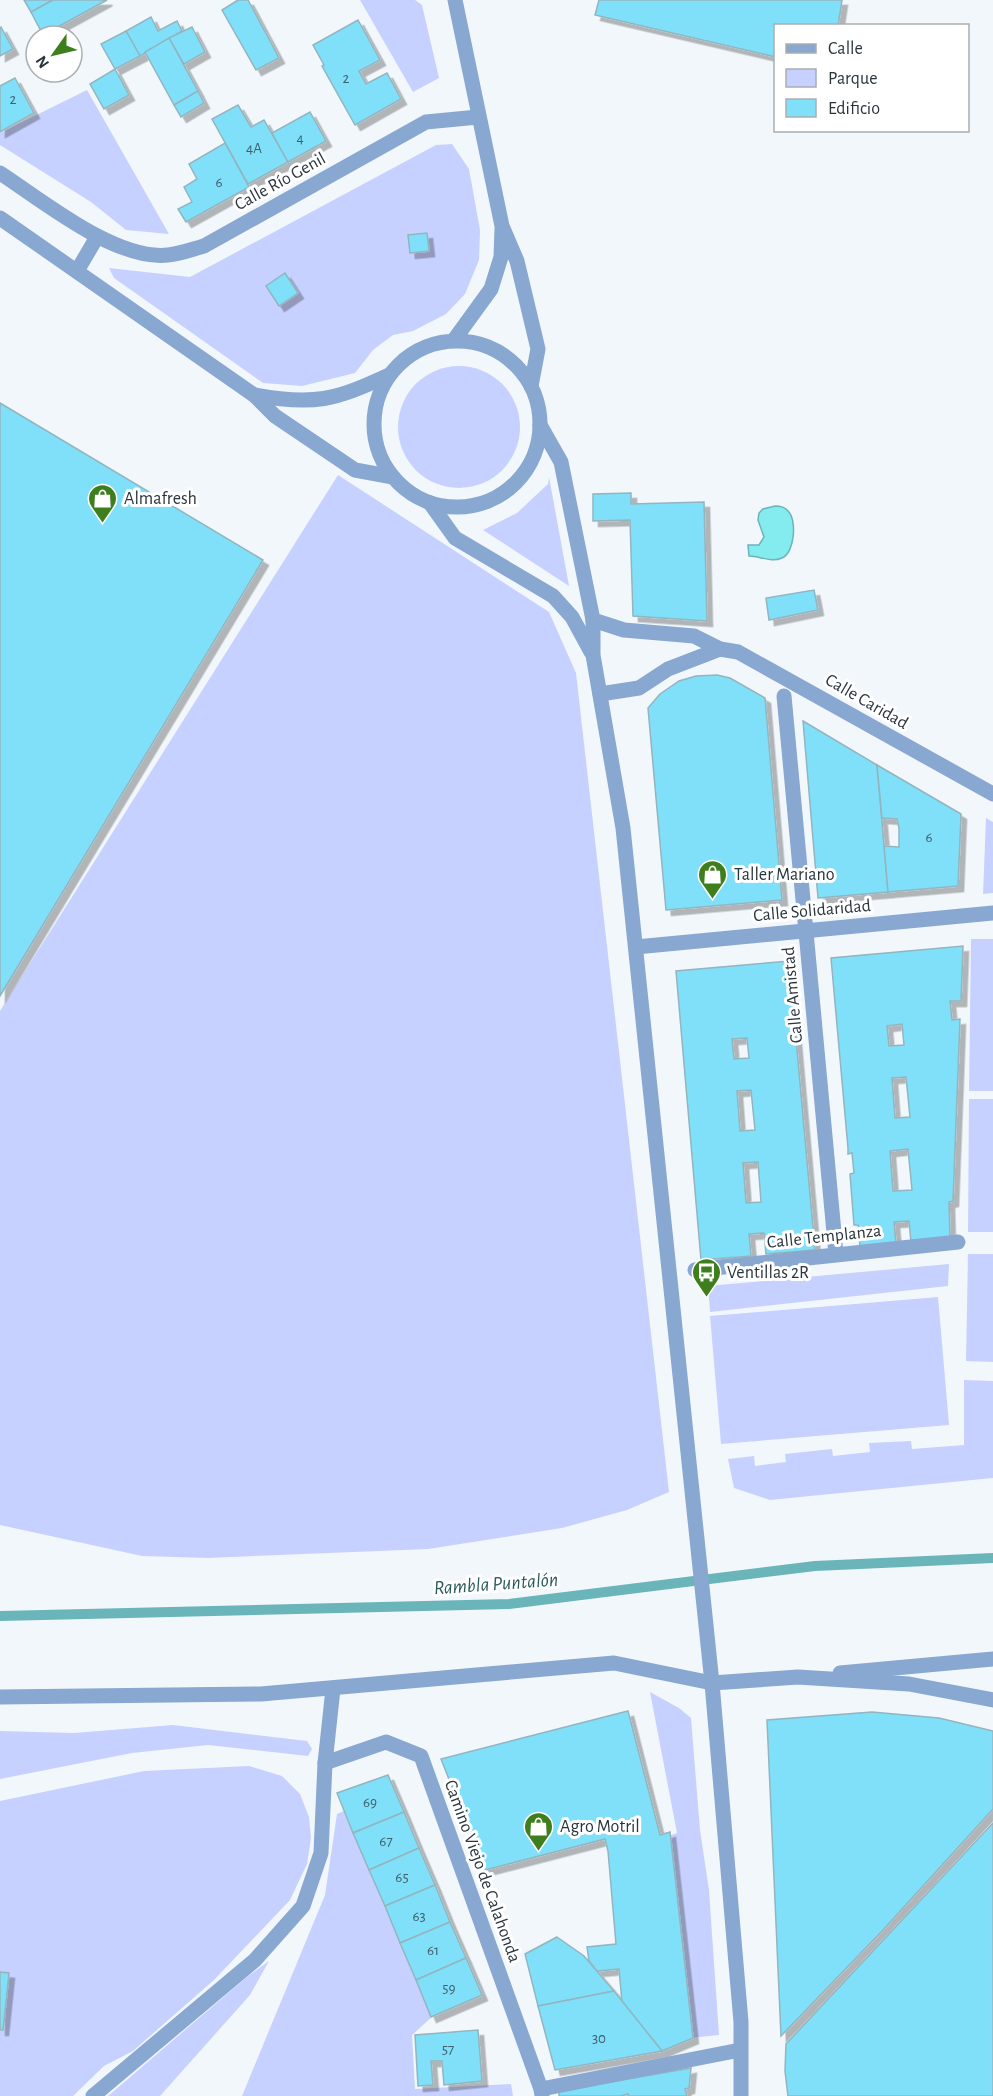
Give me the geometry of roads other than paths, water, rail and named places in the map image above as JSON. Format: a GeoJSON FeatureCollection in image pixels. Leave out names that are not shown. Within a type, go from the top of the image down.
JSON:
{"type":"FeatureCollection","features":[{"type":"Feature","properties":{"kind":"street"},"geometry":{"type":"LineString","coordinates":[[455,0],[502,226],[518,261],[538,350],[531,386]]}},
{"type":"Feature","properties":{"kind":"street","name":"Calle Río Genil"},"geometry":{"type":"LineString","coordinates":[[0,173],[97,237],[130,251],[167,255],[204,246],[426,122],[478,117]]}},
{"type":"Feature","properties":{"kind":"street"},"geometry":{"type":"LineString","coordinates":[[0,218],[254,395],[275,416],[355,470],[393,477]]}},
{"type":"Feature","properties":{"kind":"street"},"geometry":{"type":"LineString","coordinates":[[454,340],[491,289],[501,257],[502,226]]}},
{"type":"Feature","properties":{"kind":"street"},"geometry":{"type":"LineString","coordinates":[[77,271],[97,237]]}},
{"type":"Feature","properties":{"kind":"street"},"geometry":{"type":"LineString","coordinates":[[454,340],[477,343],[499,352],[518,367],[531,386],[538,405],[540,425],[536,451],[524,474],[506,492],[482,504],[456,508],[430,503],[410,493],[393,477],[379,453],[373,427],[377,399],[389,375],[407,357],[429,345],[454,340]]}},
{"type":"Feature","properties":{"kind":"street"},"geometry":{"type":"LineString","coordinates":[[254,395],[289,401],[325,400],[355,391],[389,375]]}},
{"type":"Feature","properties":{"kind":"street"},"geometry":{"type":"LineString","coordinates":[[540,425],[561,462],[593,620],[593,655],[623,828],[710,1659],[741,2022],[741,2096]]}},
{"type":"Feature","properties":{"kind":"street"},"geometry":{"type":"LineString","coordinates":[[430,503],[455,538],[553,596],[572,617],[593,655]]}},
{"type":"Feature","properties":{"kind":"street","name":"Calle Caridad"},"geometry":{"type":"LineString","coordinates":[[593,620],[624,630],[694,636],[720,649],[738,652],[993,794]]}},
{"type":"Feature","properties":{"kind":"street"},"geometry":{"type":"LineString","coordinates":[[600,694],[639,688],[668,669],[720,649]]}},
{"type":"Feature","properties":{"kind":"street","name":"Calle Amistad"},"geometry":{"type":"LineString","coordinates":[[783,696],[836,1254]]}},
{"type":"Feature","properties":{"kind":"street","name":"Calle Solidaridad"},"geometry":{"type":"LineString","coordinates":[[636,947],[993,913]]}},
{"type":"Feature","properties":{"kind":"street","name":"Calle Templanza"},"geometry":{"type":"LineString","coordinates":[[694,1270],[958,1242]]}},
{"type":"Feature","properties":{"kind":"street"},"geometry":{"type":"LineString","coordinates":[[0,1697],[261,1694],[614,1663],[712,1683],[993,1659]]}},
{"type":"Feature","properties":{"kind":"street"},"geometry":{"type":"LineString","coordinates":[[798,1677],[909,1684],[993,1700]]}},
{"type":"Feature","properties":{"kind":"street"},"geometry":{"type":"LineString","coordinates":[[93,2096],[255,1960],[303,1906],[321,1853],[325,1763],[333,1689]]}},
{"type":"Feature","properties":{"kind":"street","name":"Camino Viejo de Calahonda"},"geometry":{"type":"LineString","coordinates":[[325,1763],[386,1742],[422,1756],[541,2092]]}},
{"type":"Feature","properties":{"kind":"street"},"geometry":{"type":"LineString","coordinates":[[541,2092],[740,2050]]}},
{"type":"Feature","properties":{"kind":"waterway","name":"Rambla Puntalón"},"geometry":{"type":"LineString","coordinates":[[0,1616],[509,1604],[815,1566],[993,1558]]}},
{"type":"Feature","properties":{"kind":"place","name":"Almafresh"},"geometry":{"type":"Point","coordinates":[103,524]}},
{"type":"Feature","properties":{"kind":"place","name":"Taller Mariano"},"geometry":{"type":"Point","coordinates":[713,900]}},
{"type":"Feature","properties":{"kind":"place","name":"Ventillas 2R"},"geometry":{"type":"Point","coordinates":[706,1298]}},
{"type":"Feature","properties":{"kind":"place","name":"Agro Motril"},"geometry":{"type":"Point","coordinates":[539,1852]}}]}
